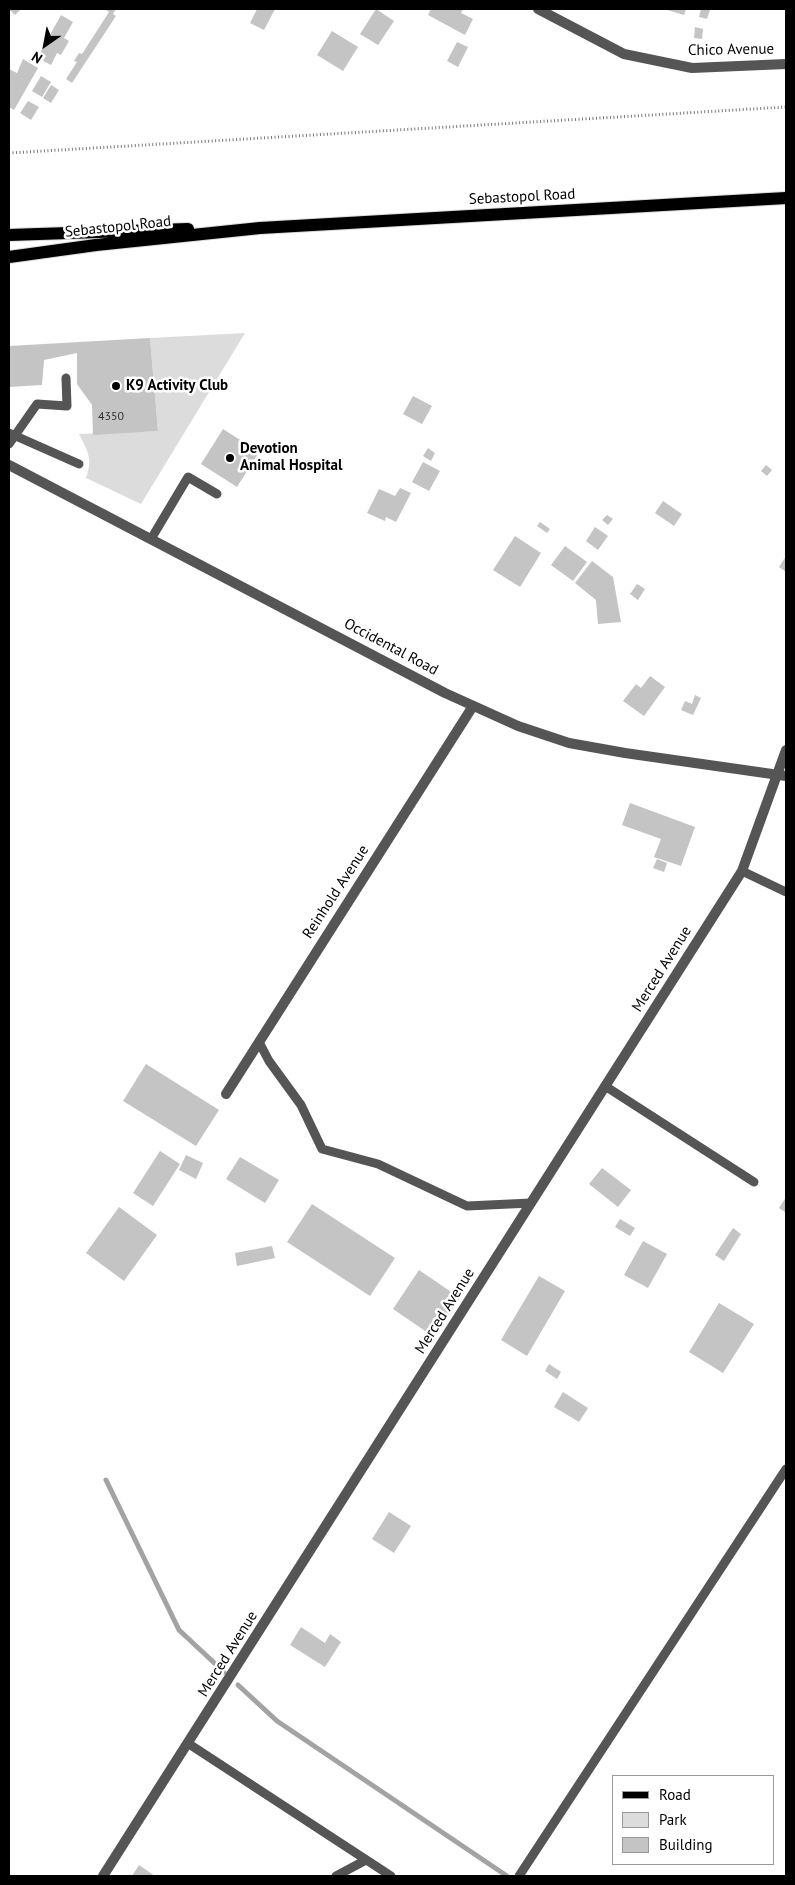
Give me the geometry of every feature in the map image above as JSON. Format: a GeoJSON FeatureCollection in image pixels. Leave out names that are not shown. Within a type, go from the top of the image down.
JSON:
{"type":"FeatureCollection","features":[{"type":"Feature","properties":{"kind":"main road","name":"Sebastopol Road"},"geometry":{"type":"LineString","coordinates":[[9,257],[96,245],[260,228],[786,198]]}},
{"type":"Feature","properties":{"kind":"main road","name":"Sebastopol Road"},"geometry":{"type":"LineString","coordinates":[[9,235],[135,229],[260,228]]}},
{"type":"Feature","properties":{"kind":"street","name":"Chico Avenue"},"geometry":{"type":"LineString","coordinates":[[538,9],[624,54],[692,68],[786,64]]}},
{"type":"Feature","properties":{"kind":"street","name":"Occidental Road"},"geometry":{"type":"LineString","coordinates":[[9,465],[473,706],[518,726],[569,743],[624,754],[781,776]]}},
{"type":"Feature","properties":{"kind":"street","name":"Reinhold Avenue"},"geometry":{"type":"LineString","coordinates":[[226,1094],[473,706]]}},
{"type":"Feature","properties":{"kind":"street","name":"Merced Avenue"},"geometry":{"type":"LineString","coordinates":[[103,1876],[189,1744],[742,871],[781,776],[786,750]]}},
{"type":"Feature","properties":{"kind":"lane"},"geometry":{"type":"LineString","coordinates":[[9,444],[13,434],[37,404],[67,406],[66,378]]}},
{"type":"Feature","properties":{"kind":"lane"},"geometry":{"type":"LineString","coordinates":[[13,434],[79,464]]}},
{"type":"Feature","properties":{"kind":"lane"},"geometry":{"type":"LineString","coordinates":[[151,539],[188,477],[217,494]]}},
{"type":"Feature","properties":{"kind":"lane"},"geometry":{"type":"LineString","coordinates":[[742,871],[786,892]]}},
{"type":"Feature","properties":{"kind":"lane"},"geometry":{"type":"LineString","coordinates":[[259,1042],[269,1061],[301,1105],[322,1149],[378,1164],[467,1206],[531,1203]]}},
{"type":"Feature","properties":{"kind":"lane"},"geometry":{"type":"LineString","coordinates":[[605,1086],[754,1182]]}},
{"type":"Feature","properties":{"kind":"lane"},"geometry":{"type":"LineString","coordinates":[[520,1876],[786,1469]]}},
{"type":"Feature","properties":{"kind":"lane"},"geometry":{"type":"LineString","coordinates":[[189,1744],[391,1876]]}},
{"type":"Feature","properties":{"kind":"lane"},"geometry":{"type":"LineString","coordinates":[[336,1876],[366,1860]]}},
{"type":"Feature","properties":{"kind":"path"},"geometry":{"type":"LineString","coordinates":[[9,153],[786,106]]}},
{"type":"Feature","properties":{"kind":"green space"},"geometry":{"type":"Polygon","coordinates":[[[245,333],[141,504],[86,478],[89,456],[79,434],[158,431],[150,338],[245,333]]]}},
{"type":"Feature","properties":{"kind":"building"},"geometry":{"type":"Polygon","coordinates":[[[9,9],[21,9],[15,15],[9,9]]]}},
{"type":"Feature","properties":{"kind":"building"},"geometry":{"type":"Polygon","coordinates":[[[104,9],[116,9],[113,14],[116,16],[72,83],[66,79],[77,62],[74,61],[79,53],[82,54],[109,12],[104,9]]]}},
{"type":"Feature","properties":{"kind":"building"},"geometry":{"type":"Polygon","coordinates":[[[257,9],[275,9],[264,30],[250,23],[257,9]]]}},
{"type":"Feature","properties":{"kind":"building"},"geometry":{"type":"Polygon","coordinates":[[[376,9],[394,21],[378,45],[360,34],[376,9]]]}},
{"type":"Feature","properties":{"kind":"building"},"geometry":{"type":"Polygon","coordinates":[[[431,9],[463,9],[461,13],[473,19],[465,35],[428,15],[431,9]]]}},
{"type":"Feature","properties":{"kind":"building"},"geometry":{"type":"Polygon","coordinates":[[[664,9],[686,9],[684,15],[664,9]]]}},
{"type":"Feature","properties":{"kind":"building"},"geometry":{"type":"Polygon","coordinates":[[[701,9],[710,10],[707,19],[699,17],[701,9]]]}},
{"type":"Feature","properties":{"kind":"building"},"geometry":{"type":"Polygon","coordinates":[[[61,15],[73,22],[64,38],[69,41],[61,55],[57,53],[51,65],[43,61],[46,56],[40,53],[61,15]]]}},
{"type":"Feature","properties":{"kind":"building"},"geometry":{"type":"Polygon","coordinates":[[[695,27],[703,29],[702,39],[694,38],[695,27]]]}},
{"type":"Feature","properties":{"kind":"building"},"geometry":{"type":"Polygon","coordinates":[[[332,31],[358,47],[343,71],[317,55],[332,31]]]}},
{"type":"Feature","properties":{"kind":"building"},"geometry":{"type":"Polygon","coordinates":[[[457,42],[468,47],[458,67],[447,61],[457,42]]]}},
{"type":"Feature","properties":{"kind":"building"},"geometry":{"type":"Polygon","coordinates":[[[23,59],[38,68],[14,110],[9,107],[9,69],[17,73],[23,59]]]}},
{"type":"Feature","properties":{"kind":"building"},"geometry":{"type":"Polygon","coordinates":[[[41,76],[51,82],[42,97],[32,91],[41,76]]]}},
{"type":"Feature","properties":{"kind":"building"},"geometry":{"type":"Polygon","coordinates":[[[51,85],[59,90],[51,103],[43,98],[51,85]]]}},
{"type":"Feature","properties":{"kind":"building"},"geometry":{"type":"Polygon","coordinates":[[[28,101],[39,107],[31,120],[20,113],[28,101]]]}},
{"type":"Feature","properties":{"kind":"building","name":"K9 Activity Club"},"geometry":{"type":"Polygon","coordinates":[[[150,338],[158,431],[93,435],[92,405],[77,384],[77,353],[44,360],[42,385],[9,387],[9,346],[150,338]]]}},
{"type":"Feature","properties":{"kind":"building"},"geometry":{"type":"Polygon","coordinates":[[[413,396],[432,406],[422,424],[403,414],[413,396]]]}},
{"type":"Feature","properties":{"kind":"building","name":"Devotion Animal Hospital"},"geometry":{"type":"Polygon","coordinates":[[[223,429],[259,452],[237,487],[201,464],[223,429]]]}},
{"type":"Feature","properties":{"kind":"building"},"geometry":{"type":"Polygon","coordinates":[[[428,448],[435,453],[431,461],[423,456],[428,448]]]}},
{"type":"Feature","properties":{"kind":"building"},"geometry":{"type":"Polygon","coordinates":[[[423,462],[440,471],[429,491],[412,482],[423,462]]]}},
{"type":"Feature","properties":{"kind":"building"},"geometry":{"type":"Polygon","coordinates":[[[766,465],[772,470],[767,476],[761,471],[766,465]]]}},
{"type":"Feature","properties":{"kind":"building"},"geometry":{"type":"Polygon","coordinates":[[[400,488],[411,493],[396,522],[386,517],[385,521],[367,513],[379,489],[395,496],[400,488]]]}},
{"type":"Feature","properties":{"kind":"building"},"geometry":{"type":"Polygon","coordinates":[[[663,501],[682,514],[674,526],[655,513],[663,501]]]}},
{"type":"Feature","properties":{"kind":"building"},"geometry":{"type":"Polygon","coordinates":[[[607,515],[613,519],[608,525],[602,520],[607,515]]]}},
{"type":"Feature","properties":{"kind":"building"},"geometry":{"type":"Polygon","coordinates":[[[540,522],[550,529],[547,533],[537,526],[540,522]]]}},
{"type":"Feature","properties":{"kind":"building"},"geometry":{"type":"Polygon","coordinates":[[[595,527],[608,536],[598,550],[586,541],[595,527]]]}},
{"type":"Feature","properties":{"kind":"building"},"geometry":{"type":"Polygon","coordinates":[[[515,536],[541,553],[520,587],[493,570],[515,536]]]}},
{"type":"Feature","properties":{"kind":"building"},"geometry":{"type":"Polygon","coordinates":[[[565,546],[587,562],[573,581],[551,565],[565,546]]]}},
{"type":"Feature","properties":{"kind":"building"},"geometry":{"type":"Polygon","coordinates":[[[786,556],[786,572],[779,567],[786,556]]]}},
{"type":"Feature","properties":{"kind":"building"},"geometry":{"type":"Polygon","coordinates":[[[592,561],[613,577],[621,622],[598,624],[596,600],[575,583],[592,561]]]}},
{"type":"Feature","properties":{"kind":"building"},"geometry":{"type":"Polygon","coordinates":[[[637,584],[645,589],[638,600],[630,594],[637,584]]]}},
{"type":"Feature","properties":{"kind":"building"},"geometry":{"type":"Polygon","coordinates":[[[650,676],[665,687],[644,716],[623,701],[636,684],[641,688],[650,676]]]}},
{"type":"Feature","properties":{"kind":"building"},"geometry":{"type":"Polygon","coordinates":[[[695,695],[701,698],[693,715],[681,710],[685,701],[692,704],[695,695]]]}},
{"type":"Feature","properties":{"kind":"building"},"geometry":{"type":"Polygon","coordinates":[[[630,803],[695,827],[681,866],[654,857],[661,839],[622,825],[630,803]]]}},
{"type":"Feature","properties":{"kind":"building"},"geometry":{"type":"Polygon","coordinates":[[[657,859],[667,863],[664,872],[653,868],[657,859]]]}},
{"type":"Feature","properties":{"kind":"building"},"geometry":{"type":"Polygon","coordinates":[[[146,1064],[219,1110],[196,1146],[123,1101],[146,1064]]]}},
{"type":"Feature","properties":{"kind":"building"},"geometry":{"type":"Polygon","coordinates":[[[160,1151],[180,1164],[153,1206],[133,1193],[160,1151]]]}},
{"type":"Feature","properties":{"kind":"building"},"geometry":{"type":"Polygon","coordinates":[[[186,1155],[203,1163],[196,1179],[179,1170],[186,1155]]]}},
{"type":"Feature","properties":{"kind":"building"},"geometry":{"type":"Polygon","coordinates":[[[240,1157],[279,1180],[265,1203],[226,1179],[240,1157]]]}},
{"type":"Feature","properties":{"kind":"building"},"geometry":{"type":"Polygon","coordinates":[[[602,1168],[631,1190],[618,1207],[589,1184],[602,1168]]]}},
{"type":"Feature","properties":{"kind":"building"},"geometry":{"type":"Polygon","coordinates":[[[786,1197],[786,1209],[785,1212],[779,1208],[786,1197]]]}},
{"type":"Feature","properties":{"kind":"building"},"geometry":{"type":"Polygon","coordinates":[[[312,1204],[395,1258],[370,1296],[287,1242],[312,1204]]]}},
{"type":"Feature","properties":{"kind":"building"},"geometry":{"type":"Polygon","coordinates":[[[119,1207],[157,1235],[124,1281],[86,1253],[119,1207]]]}},
{"type":"Feature","properties":{"kind":"building"},"geometry":{"type":"Polygon","coordinates":[[[620,1219],[635,1228],[630,1236],[615,1227],[620,1219]]]}},
{"type":"Feature","properties":{"kind":"building"},"geometry":{"type":"Polygon","coordinates":[[[733,1228],[741,1234],[724,1261],[715,1255],[733,1228]]]}},
{"type":"Feature","properties":{"kind":"building"},"geometry":{"type":"Polygon","coordinates":[[[643,1241],[667,1254],[648,1288],[624,1275],[643,1241]]]}},
{"type":"Feature","properties":{"kind":"building"},"geometry":{"type":"Polygon","coordinates":[[[272,1246],[275,1258],[237,1266],[235,1253],[272,1246]]]}},
{"type":"Feature","properties":{"kind":"building"},"geometry":{"type":"Polygon","coordinates":[[[419,1270],[460,1298],[434,1337],[393,1309],[419,1270]]]}},
{"type":"Feature","properties":{"kind":"building"},"geometry":{"type":"Polygon","coordinates":[[[539,1276],[565,1291],[527,1356],[501,1340],[539,1276]]]}},
{"type":"Feature","properties":{"kind":"building"},"geometry":{"type":"Polygon","coordinates":[[[719,1303],[754,1324],[723,1373],[689,1352],[719,1303]]]}},
{"type":"Feature","properties":{"kind":"building"},"geometry":{"type":"Polygon","coordinates":[[[549,1364],[561,1372],[557,1379],[545,1371],[549,1364]]]}},
{"type":"Feature","properties":{"kind":"building"},"geometry":{"type":"Polygon","coordinates":[[[563,1392],[588,1408],[579,1422],[554,1407],[563,1392]]]}},
{"type":"Feature","properties":{"kind":"building"},"geometry":{"type":"Polygon","coordinates":[[[389,1512],[411,1526],[394,1553],[372,1539],[389,1512]]]}},
{"type":"Feature","properties":{"kind":"building"},"geometry":{"type":"Polygon","coordinates":[[[301,1627],[325,1643],[330,1634],[341,1642],[325,1667],[290,1645],[301,1627]]]}},
{"type":"Feature","properties":{"kind":"building"},"geometry":{"type":"Polygon","coordinates":[[[139,1865],[155,1876],[132,1876],[139,1865]]]}},
{"type":"Feature","properties":{"kind":"waterway"},"geometry":{"type":"LineString","coordinates":[[106,1480],[179,1630],[224,1672]]}},
{"type":"Feature","properties":{"kind":"waterway"},"geometry":{"type":"LineString","coordinates":[[238,1685],[277,1721],[507,1876]]}},
{"type":"Feature","properties":{"kind":"place","name":"K9 Activity Club"},"geometry":{"type":"Point","coordinates":[116,386]}},
{"type":"Feature","properties":{"kind":"place","name":"Devotion Animal Hospital"},"geometry":{"type":"Point","coordinates":[230,458]}}]}
